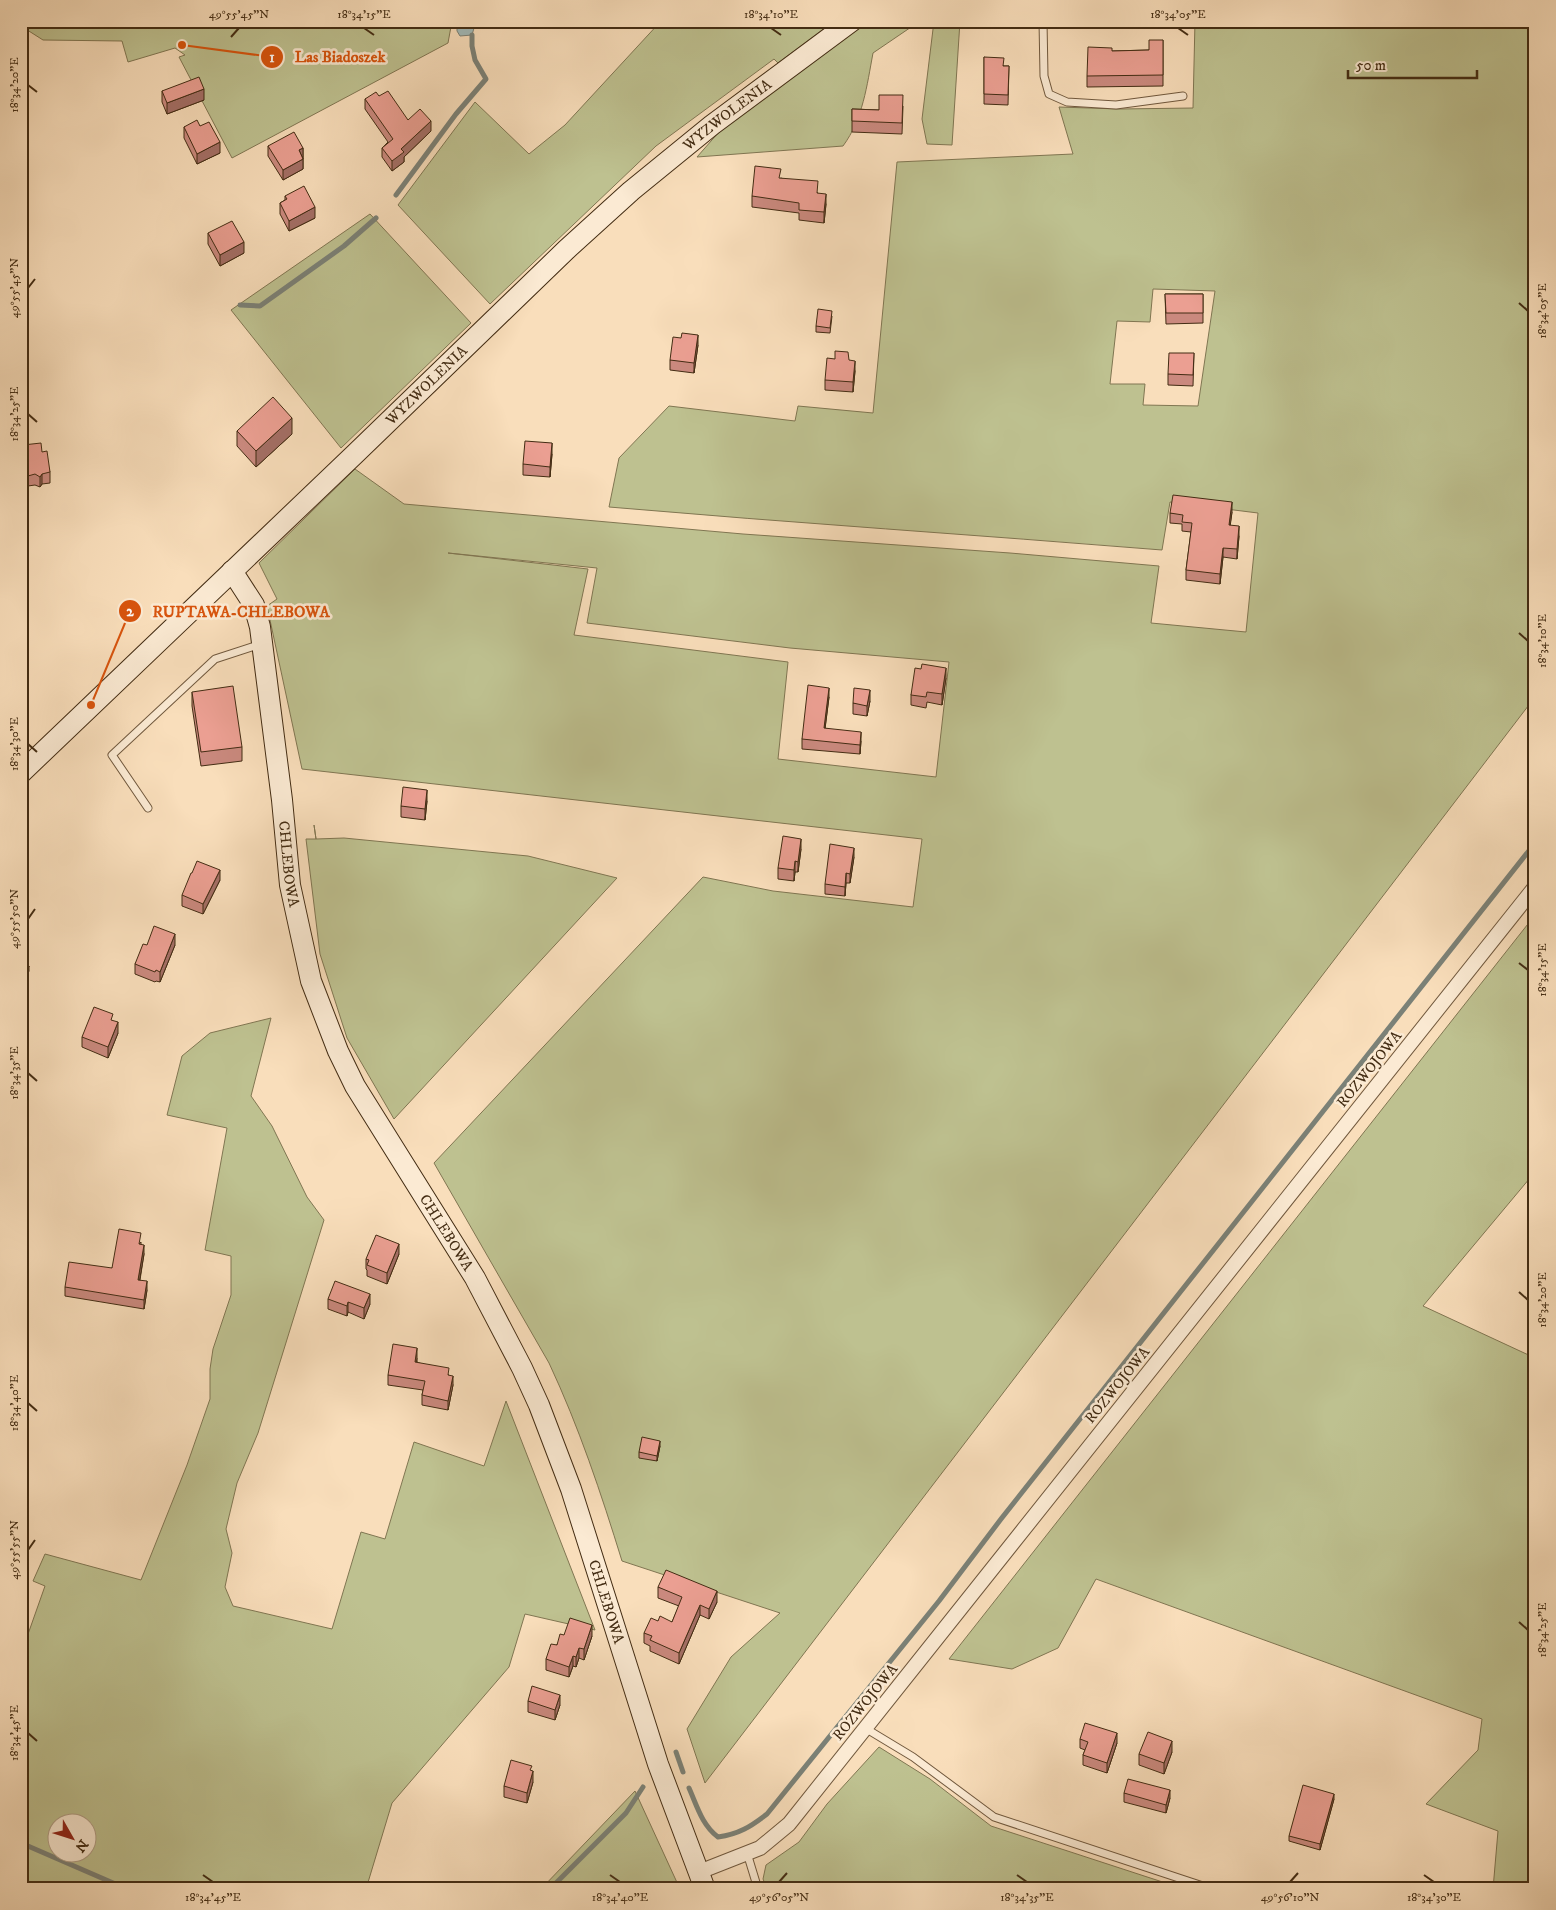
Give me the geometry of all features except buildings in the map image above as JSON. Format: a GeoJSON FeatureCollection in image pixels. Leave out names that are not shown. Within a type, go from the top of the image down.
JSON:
{"type":"FeatureCollection","features":[{"type":"Feature","properties":{"kind":"street","name":"WYZWOLENIA"},"geometry":{"type":"LineString","coordinates":[[21,773],[559,256],[631,191],[712,125],[852,21]]}},
{"type":"Feature","properties":{"kind":"street","name":"CHLEBOWA"},"geometry":{"type":"LineString","coordinates":[[232,571],[254,605],[263,643],[290,885],[297,925],[314,991],[338,1051],[355,1086],[475,1278],[522,1368],[571,1489],[658,1764],[702,1880]]}},
{"type":"Feature","properties":{"kind":"street","name":"ROZWOJOWA"},"geometry":{"type":"LineString","coordinates":[[702,1880],[747,1853],[760,1848],[789,1824],[1535,886]]}},
{"type":"Feature","properties":{"kind":"lane"},"geometry":{"type":"LineString","coordinates":[[1043,21],[1044,76],[1049,94],[1067,102],[1116,104],[1183,96]]}},
{"type":"Feature","properties":{"kind":"lane"},"geometry":{"type":"LineString","coordinates":[[148,808],[112,755],[215,659],[263,643]]}},
{"type":"Feature","properties":{"kind":"lane"},"geometry":{"type":"LineString","coordinates":[[865,1728],[913,1757],[994,1817],[1212,1889]]}},
{"type":"Feature","properties":{"kind":"lane"},"geometry":{"type":"LineString","coordinates":[[747,1853],[758,1889]]}},
{"type":"Feature","properties":{"kind":"green space"},"geometry":{"type":"Polygon","coordinates":[[[21,21],[452,21],[448,43],[232,158],[179,57],[185,55],[175,48],[128,62],[122,41],[43,40],[21,26],[21,21]]]}},
{"type":"Feature","properties":{"kind":"green space"},"geometry":{"type":"Polygon","coordinates":[[[661,21],[834,21],[778,63],[774,59],[656,146],[490,304],[398,205],[475,102],[529,154],[565,125],[661,21]]]}},
{"type":"Feature","properties":{"kind":"green space"},"geometry":{"type":"Polygon","coordinates":[[[864,21],[920,21],[873,53],[860,113],[850,136],[843,146],[697,157],[726,124],[864,21]]]}},
{"type":"Feature","properties":{"kind":"green space"},"geometry":{"type":"Polygon","coordinates":[[[934,21],[960,21],[952,145],[927,144],[922,119],[934,21]]]}},
{"type":"Feature","properties":{"kind":"green space"},"geometry":{"type":"Polygon","coordinates":[[[1195,21],[1535,21],[1535,697],[705,1783],[687,1729],[731,1657],[780,1613],[622,1561],[589,1460],[549,1363],[434,1163],[703,877],[773,891],[913,907],[922,839],[302,769],[267,606],[277,599],[259,563],[355,469],[404,504],[743,534],[1010,553],[1159,566],[1151,623],[1246,632],[1258,513],[1170,502],[1162,550],[609,507],[619,458],[669,406],[795,421],[798,406],[873,413],[897,162],[1073,154],[1059,107],[1119,109],[1193,108],[1195,21]],[[1153,289],[1150,322],[1117,321],[1110,384],[1145,384],[1143,405],[1198,406],[1215,291],[1153,289]],[[448,553],[588,569],[574,635],[788,662],[778,759],[936,777],[949,662],[790,648],[587,623],[597,568],[448,553]]]}},
{"type":"Feature","properties":{"kind":"green space"},"geometry":{"type":"Polygon","coordinates":[[[370,214],[471,323],[341,448],[231,310],[370,214]]]}},
{"type":"Feature","properties":{"kind":"green space"},"geometry":{"type":"Polygon","coordinates":[[[344,838],[528,856],[617,878],[394,1119],[347,1038],[320,954],[306,839],[344,838]]]}},
{"type":"Feature","properties":{"kind":"green space"},"geometry":{"type":"Polygon","coordinates":[[[1535,915],[1535,1172],[1423,1306],[1535,1358],[1535,1889],[1493,1889],[1498,1831],[1426,1804],[1478,1750],[1482,1719],[1096,1579],[1058,1648],[1012,1669],[949,1659],[1535,915]]]}},
{"type":"Feature","properties":{"kind":"green space"},"geometry":{"type":"Polygon","coordinates":[[[271,1018],[251,1096],[272,1126],[307,1197],[324,1220],[258,1433],[237,1483],[226,1529],[232,1553],[225,1587],[233,1606],[332,1629],[361,1532],[385,1539],[414,1442],[484,1466],[506,1401],[595,1630],[525,1614],[509,1667],[392,1803],[366,1889],[21,1889],[21,1654],[45,1586],[33,1581],[45,1554],[141,1580],[187,1465],[210,1399],[210,1369],[213,1349],[231,1295],[231,1256],[205,1250],[227,1128],[167,1115],[182,1056],[210,1033],[271,1018]]]}},
{"type":"Feature","properties":{"kind":"green space"},"geometry":{"type":"Polygon","coordinates":[[[879,1747],[930,1779],[991,1826],[1184,1889],[767,1889],[763,1879],[766,1865],[799,1842],[827,1804],[879,1747]]]}},
{"type":"Feature","properties":{"kind":"green space"},"geometry":{"type":"Polygon","coordinates":[[[635,1791],[680,1889],[541,1889],[635,1791]]]}},
{"type":"Feature","properties":{"kind":"water"},"geometry":{"type":"Polygon","coordinates":[[[457,21],[476,21],[472,35],[460,36],[457,31],[457,21]]]}},
{"type":"Feature","properties":{"kind":"waterway"},"geometry":{"type":"LineString","coordinates":[[396,195],[456,114],[486,79],[475,60],[472,35]]}},
{"type":"Feature","properties":{"kind":"waterway"},"geometry":{"type":"LineString","coordinates":[[240,305],[260,306],[344,246],[376,218]]}},
{"type":"Feature","properties":{"kind":"waterway"},"geometry":{"type":"LineString","coordinates":[[689,1788],[704,1821],[718,1837],[744,1829],[767,1814],[939,1601],[1001,1519],[1535,843]]}},
{"type":"Feature","properties":{"kind":"waterway"},"geometry":{"type":"LineString","coordinates":[[676,1752],[683,1772]]}},
{"type":"Feature","properties":{"kind":"waterway"},"geometry":{"type":"LineString","coordinates":[[550,1889],[626,1813],[643,1787]]}},
{"type":"Feature","properties":{"kind":"waterway"},"geometry":{"type":"LineString","coordinates":[[21,1843],[127,1889]]}},
{"type":"Feature","properties":{"kind":"place","name":"Las Biadoszek"},"geometry":{"type":"Point","coordinates":[182,45]}},
{"type":"Feature","properties":{"kind":"place","name":"RUPTAWA-CHLEBOWA"},"geometry":{"type":"Point","coordinates":[91,705]}}]}
